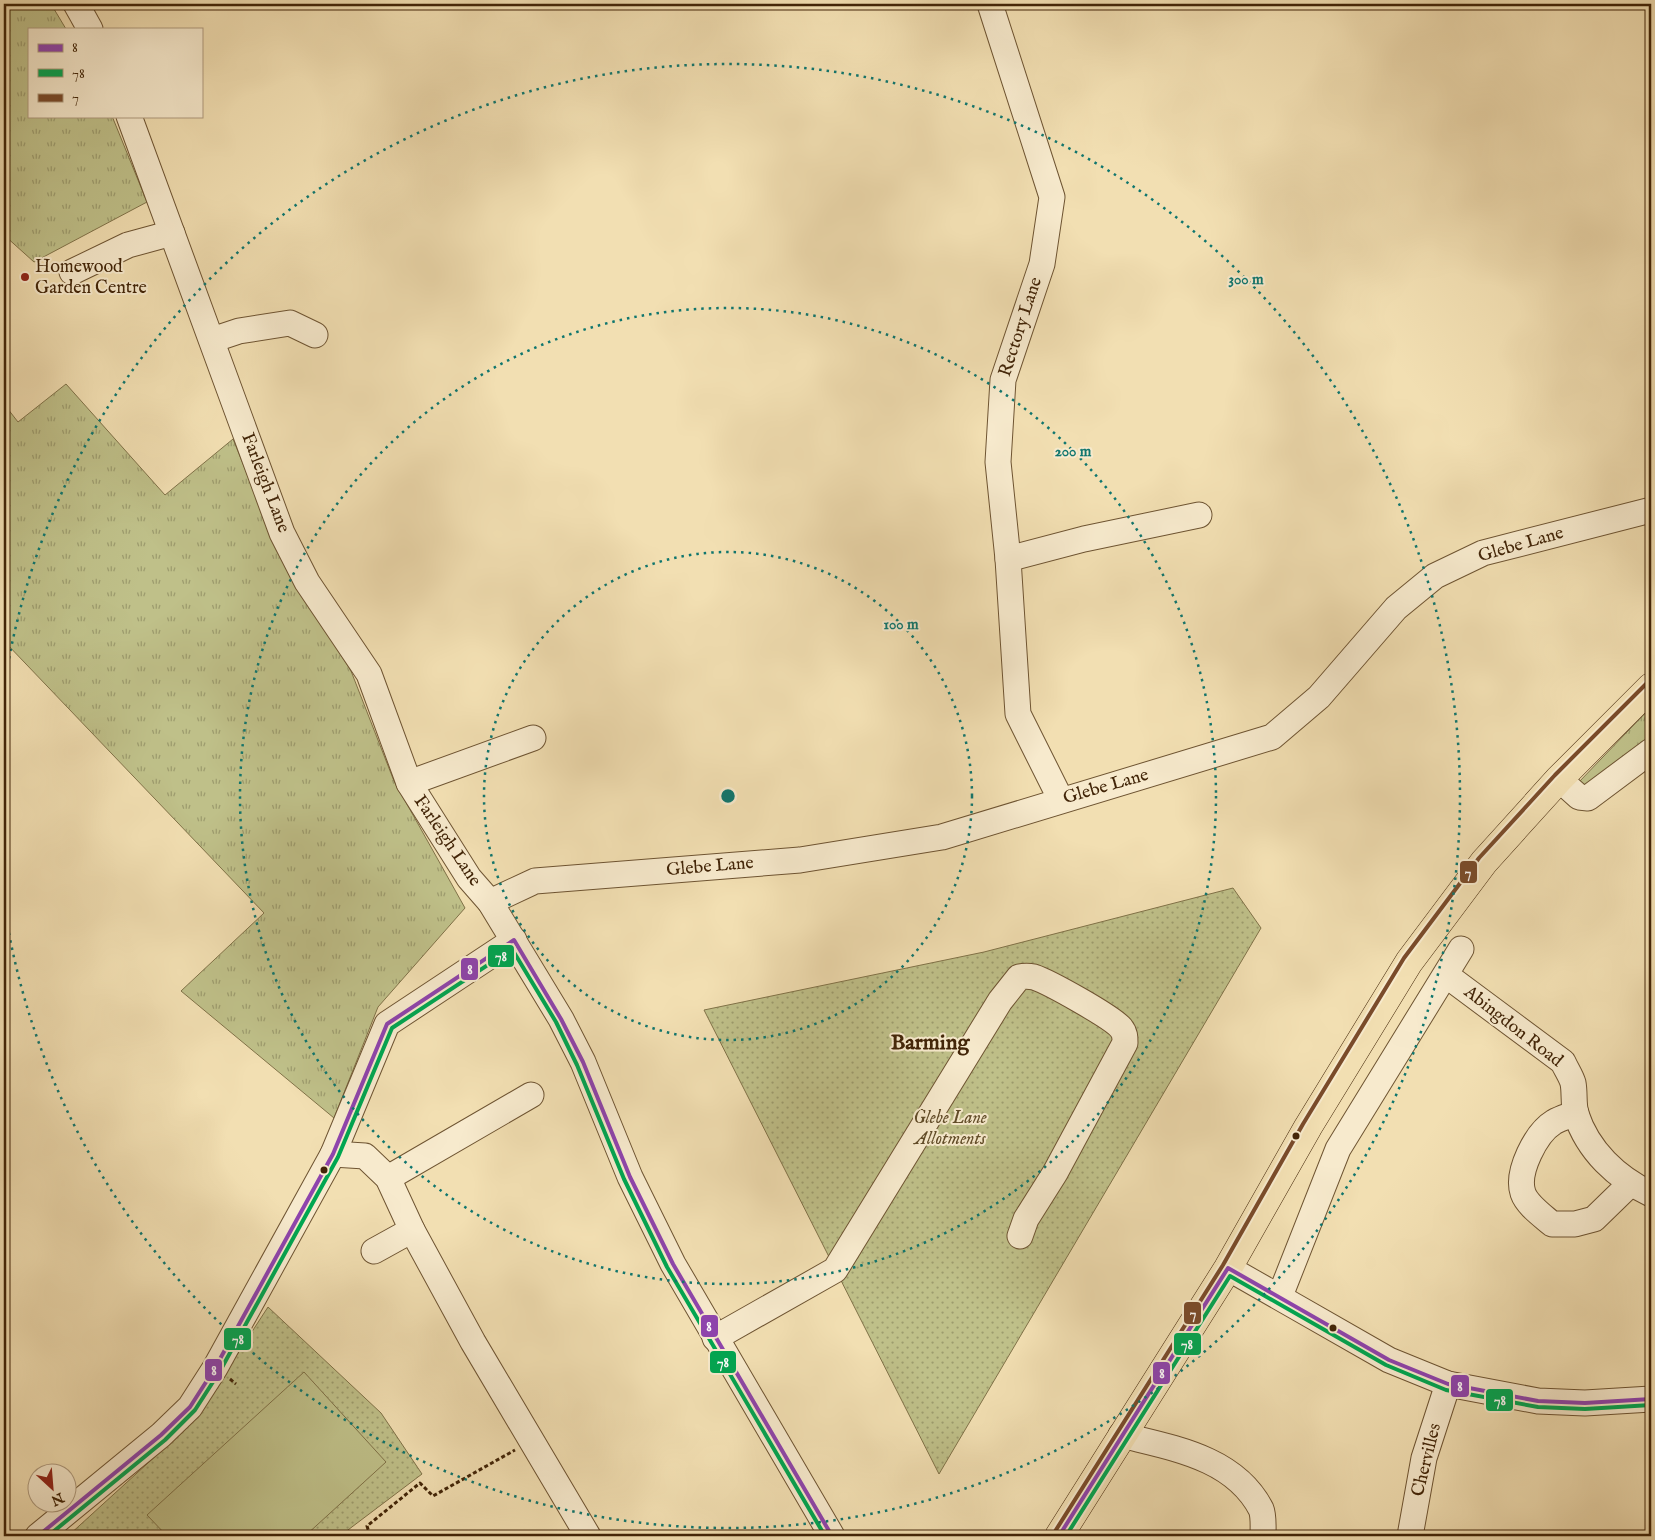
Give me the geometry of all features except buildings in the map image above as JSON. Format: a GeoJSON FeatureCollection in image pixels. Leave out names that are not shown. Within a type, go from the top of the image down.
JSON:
{"type":"FeatureCollection","features":[{"type":"Feature","properties":{"kind":"main road"},"geometry":{"type":"LineString","coordinates":[[1059,1536],[1228,1268],[1308,1127],[1409,962],[1484,862],[1559,779],[1651,687]]}},
{"type":"Feature","properties":{"kind":"street"},"geometry":{"type":"LineString","coordinates":[[76,4],[89,28]]}},
{"type":"Feature","properties":{"kind":"street","name":"Rectory Lane"},"geometry":{"type":"LineString","coordinates":[[990,4],[1052,197],[1042,264],[1003,380],[998,462],[1008,559],[1018,714],[1061,800]]}},
{"type":"Feature","properties":{"kind":"street","name":"Farleigh Lane"},"geometry":{"type":"LineString","coordinates":[[130,118],[282,533],[307,582],[369,674],[409,783],[469,878],[490,902],[553,1004],[583,1062],[630,1177],[673,1264],[832,1536]]}},
{"type":"Feature","properties":{"kind":"street"},"geometry":{"type":"LineString","coordinates":[[72,272],[128,244],[172,233]]}},
{"type":"Feature","properties":{"kind":"street"},"geometry":{"type":"LineString","coordinates":[[212,340],[239,331],[290,324],[316,336]]}},
{"type":"Feature","properties":{"kind":"street","name":"Glebe Lane"},"geometry":{"type":"LineString","coordinates":[[490,902],[535,881],[800,860],[942,837],[1272,737],[1319,697],[1396,608],[1435,576],[1483,553],[1651,510]]}},
{"type":"Feature","properties":{"kind":"street"},"geometry":{"type":"LineString","coordinates":[[1008,559],[1084,539],[1198,515]]}},
{"type":"Feature","properties":{"kind":"street"},"geometry":{"type":"LineString","coordinates":[[409,783],[533,738]]}},
{"type":"Feature","properties":{"kind":"street"},"geometry":{"type":"LineString","coordinates":[[1559,779],[1579,797],[1588,798],[1651,751]]}},
{"type":"Feature","properties":{"kind":"street"},"geometry":{"type":"LineString","coordinates":[[38,1536],[161,1435],[190,1407],[215,1368],[333,1154],[387,1024],[514,940]]}},
{"type":"Feature","properties":{"kind":"street"},"geometry":{"type":"LineString","coordinates":[[1280,1296],[1338,1149],[1461,949]]}},
{"type":"Feature","properties":{"kind":"street","name":"Abingdon Road"},"geometry":{"type":"LineString","coordinates":[[1446,975],[1563,1062],[1573,1082],[1576,1113],[1590,1142],[1608,1166],[1641,1189],[1594,1219],[1575,1224],[1552,1224],[1535,1209],[1523,1193],[1523,1170],[1530,1148],[1553,1123],[1576,1113]]}},
{"type":"Feature","properties":{"kind":"street"},"geometry":{"type":"LineString","coordinates":[[715,1338],[835,1270],[1000,1001],[1019,977],[1026,976],[1052,985],[1110,1020],[1125,1034],[1125,1043],[1055,1172],[1026,1219],[1020,1236]]}},
{"type":"Feature","properties":{"kind":"street"},"geometry":{"type":"LineString","coordinates":[[388,1178],[531,1095]]}},
{"type":"Feature","properties":{"kind":"street"},"geometry":{"type":"LineString","coordinates":[[333,1154],[365,1156],[388,1178],[412,1230],[531,1441],[588,1536]]}},
{"type":"Feature","properties":{"kind":"street"},"geometry":{"type":"LineString","coordinates":[[374,1251],[412,1230]]}},
{"type":"Feature","properties":{"kind":"street"},"geometry":{"type":"LineString","coordinates":[[1228,1268],[1389,1360],[1448,1384],[1538,1401],[1585,1402],[1651,1399]]}},
{"type":"Feature","properties":{"kind":"street","name":"Chervilles"},"geometry":{"type":"LineString","coordinates":[[1410,1536],[1424,1458],[1448,1384]]}},
{"type":"Feature","properties":{"kind":"street"},"geometry":{"type":"LineString","coordinates":[[1121,1435],[1202,1456],[1239,1479],[1262,1511],[1263,1536]]}},
{"type":"Feature","properties":{"kind":"path"},"geometry":{"type":"LineString","coordinates":[[370,1536],[367,1526],[420,1483],[433,1496],[531,1441]]}},
{"type":"Feature","properties":{"kind":"green space"},"geometry":{"type":"Polygon","coordinates":[[[4,4],[51,4],[65,28],[28,28],[28,118],[113,118],[147,202],[34,262],[4,235],[4,4]]]}},
{"type":"Feature","properties":{"kind":"green space"},"geometry":{"type":"Polygon","coordinates":[[[66,384],[165,495],[233,439],[278,551],[351,671],[394,781],[465,908],[378,1007],[334,1118],[181,991],[264,913],[4,641],[4,404],[18,422],[66,384]]]}},
{"type":"Feature","properties":{"kind":"green space"},"geometry":{"type":"Polygon","coordinates":[[[1651,707],[1651,743],[1592,789],[1578,783],[1651,707]]]}},
{"type":"Feature","properties":{"kind":"green space","name":"Glebe Lane Allotments"},"geometry":{"type":"Polygon","coordinates":[[[1233,888],[1261,928],[939,1474],[704,1010],[984,952],[1233,888]]]}},
{"type":"Feature","properties":{"kind":"green space"},"geometry":{"type":"Polygon","coordinates":[[[268,1307],[381,1413],[422,1474],[340,1536],[68,1536],[194,1421],[268,1307]]]}},
{"type":"Feature","properties":{"kind":"green space"},"geometry":{"type":"Polygon","coordinates":[[[304,1372],[386,1462],[305,1536],[167,1536],[147,1515],[304,1372]]]}},
{"type":"Feature","properties":{"kind":"transit line","name":"7"},"geometry":{"type":"LineString","coordinates":[[1054,1533],[1223,1265],[1303,1124],[1404,958],[1479,858],[1555,775],[1647,683]]}},
{"type":"Feature","properties":{"kind":"transit line","name":"8"},"geometry":{"type":"LineString","coordinates":[[38,1536],[161,1435],[190,1407],[215,1368],[333,1154],[387,1024],[514,940],[561,1019],[583,1062],[630,1177],[673,1264],[832,1536]]}},
{"type":"Feature","properties":{"kind":"transit line","name":"78"},"geometry":{"type":"LineString","coordinates":[[48,1536],[165,1440],[195,1410],[220,1371],[338,1157],[392,1028],[512,949],[556,1022],[577,1065],[624,1179],[667,1267],[825,1536]]}},
{"type":"Feature","properties":{"kind":"transit line","name":"8"},"geometry":{"type":"LineString","coordinates":[[1059,1536],[1228,1268],[1389,1360],[1448,1384],[1538,1401],[1585,1403],[1651,1399]]}},
{"type":"Feature","properties":{"kind":"transit line","name":"78"},"geometry":{"type":"LineString","coordinates":[[1066,1536],[1230,1276],[1386,1365],[1446,1390],[1538,1407],[1585,1409],[1651,1405]]}},
{"type":"Feature","properties":{"kind":"place","name":"Homewood Garden Centre"},"geometry":{"type":"Point","coordinates":[25,277]}},
{"type":"Feature","properties":{"kind":"district","name":"Barming"},"geometry":{"type":"Point","coordinates":[930,1043]}}]}
